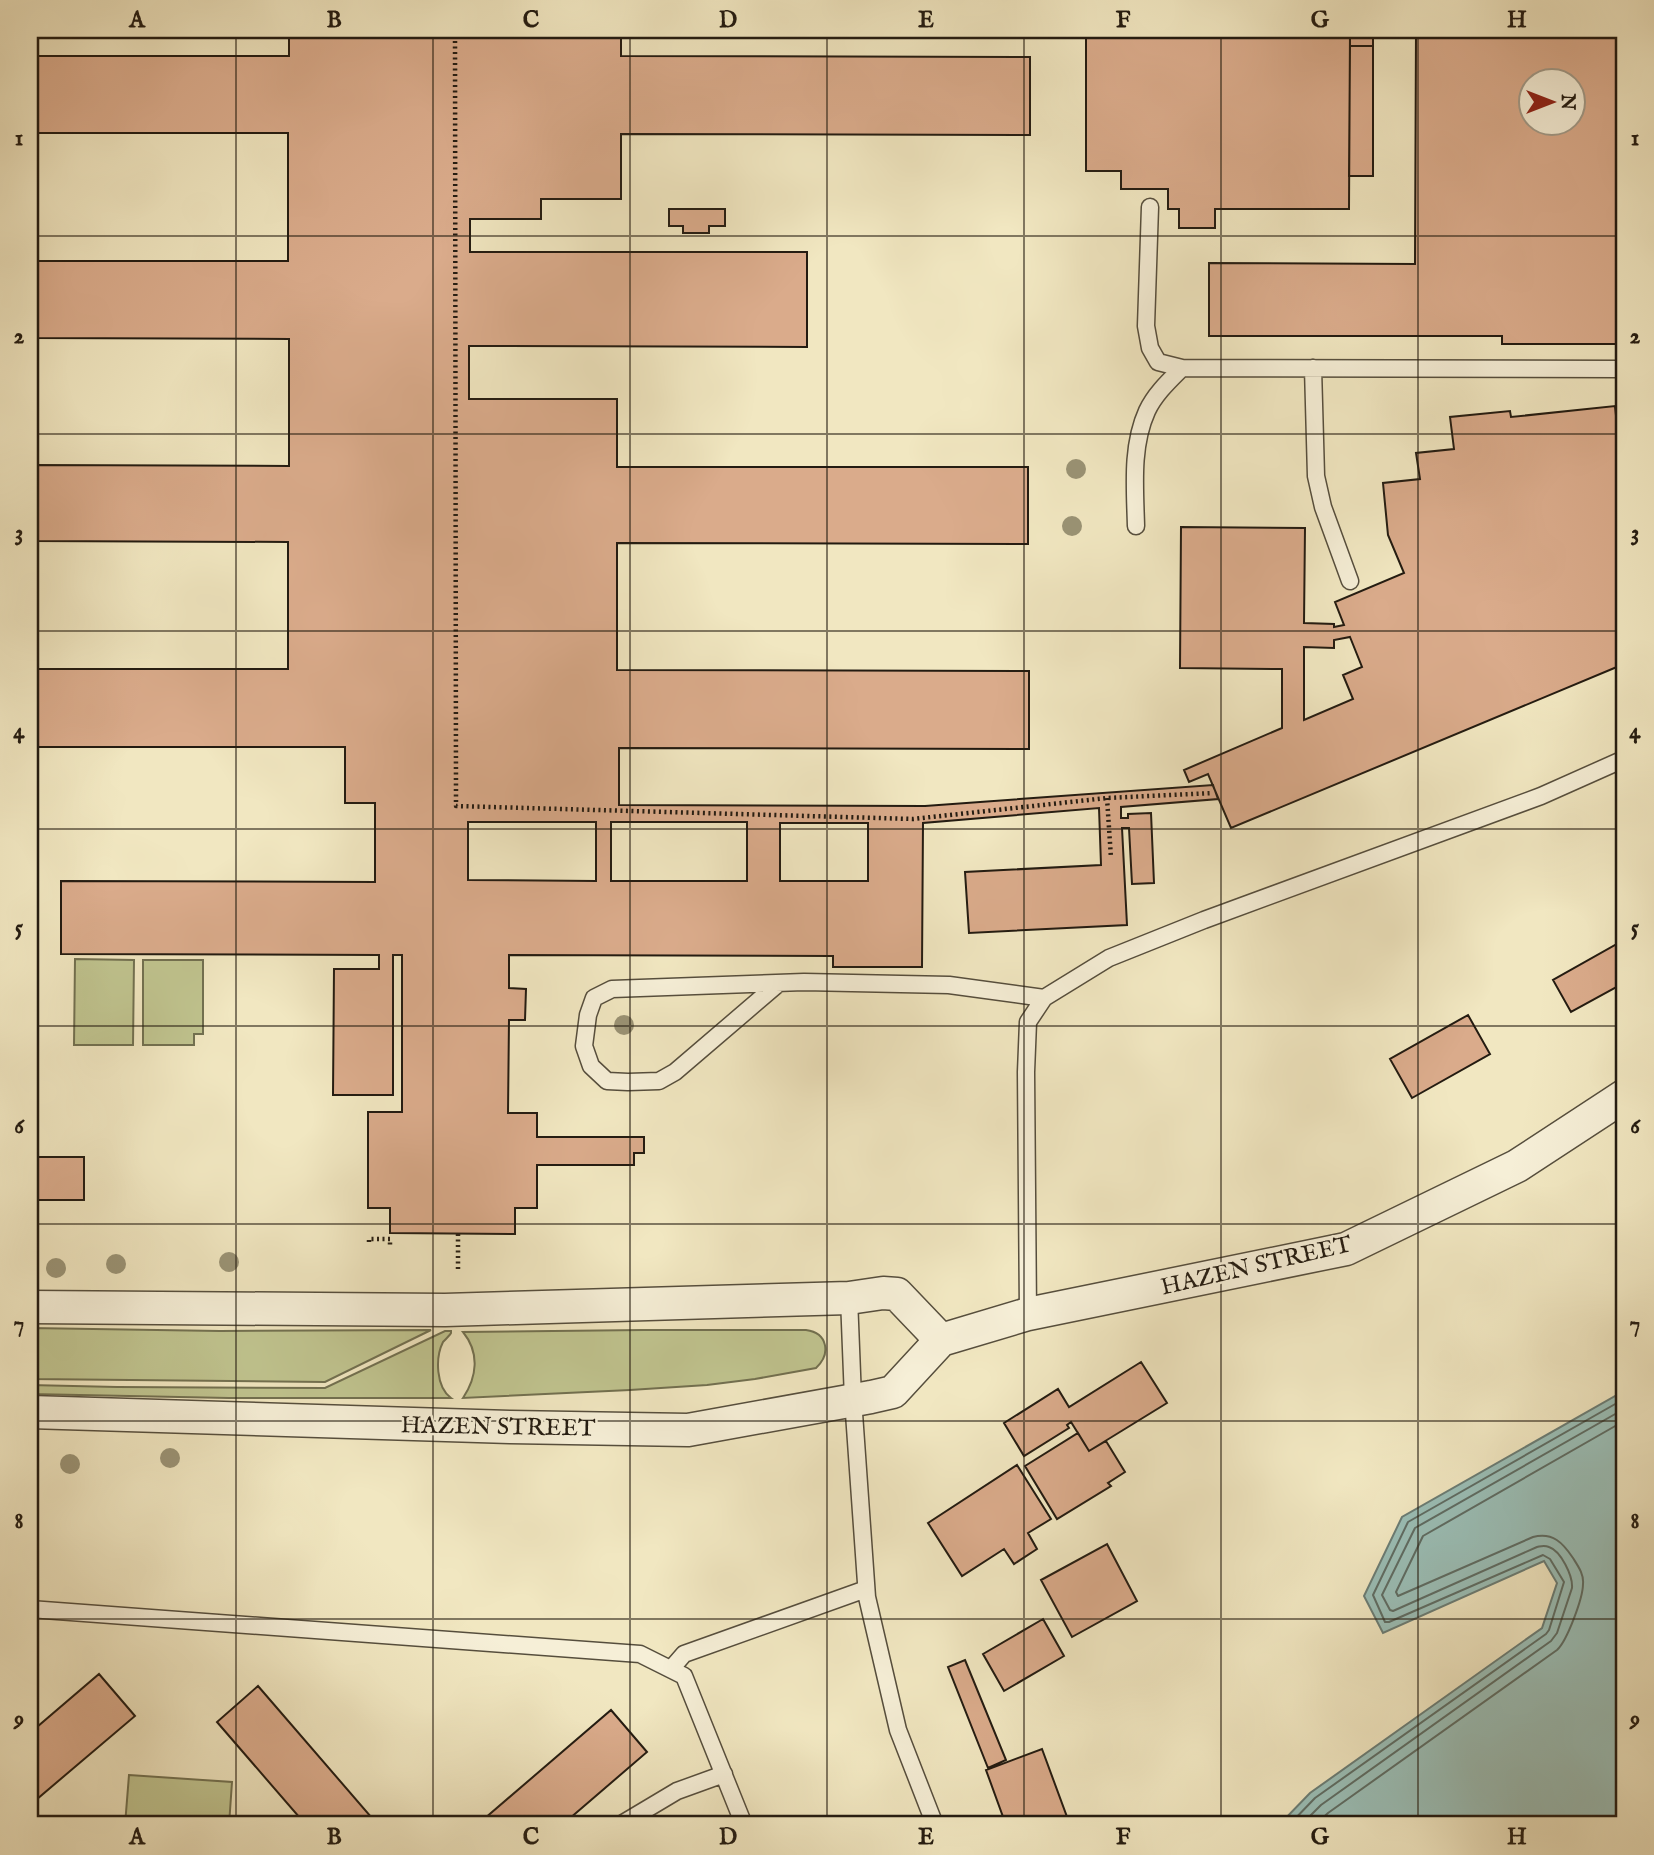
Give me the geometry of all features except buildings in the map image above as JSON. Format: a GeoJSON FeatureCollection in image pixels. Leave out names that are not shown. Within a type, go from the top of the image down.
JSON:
{"type":"FeatureCollection","features":[{"type":"Feature","properties":{"kind":"street","name":"HAZEN STREET"},"geometry":{"type":"LineString","coordinates":[[30,1412],[688,1430],[893,1392],[940,1340],[1028,1314],[1346,1250],[1517,1166],[1624,1096]]}},
{"type":"Feature","properties":{"kind":"street"},"geometry":{"type":"LineString","coordinates":[[30,1307],[445,1310],[849,1298],[883,1293],[897,1294],[940,1340]]}},
{"type":"Feature","properties":{"kind":"lane"},"geometry":{"type":"LineString","coordinates":[[1150,206],[1146,326],[1150,348],[1158,362],[1182,368],[1624,369]]}},
{"type":"Feature","properties":{"kind":"lane"},"geometry":{"type":"LineString","coordinates":[[1136,526],[1136,447],[1147,410],[1162,387],[1182,368]]}},
{"type":"Feature","properties":{"kind":"lane"},"geometry":{"type":"LineString","coordinates":[[1313,368],[1317,476],[1324,507],[1350,581]]}},
{"type":"Feature","properties":{"kind":"lane"},"geometry":{"type":"LineString","coordinates":[[1028,1314],[1028,1022],[1044,998],[1109,958],[1217,915],[1541,796],[1624,759]]}},
{"type":"Feature","properties":{"kind":"lane"},"geometry":{"type":"LineString","coordinates":[[779,983],[676,1072],[659,1082],[607,1080],[591,1066],[584,1046],[588,1015],[594,998],[612,989],[779,983],[949,985],[1044,998]]}},
{"type":"Feature","properties":{"kind":"lane"},"geometry":{"type":"LineString","coordinates":[[849,1298],[867,1597],[898,1730],[935,1825]]}},
{"type":"Feature","properties":{"kind":"lane"},"geometry":{"type":"LineString","coordinates":[[671,1669],[684,1654],[866,1589]]}},
{"type":"Feature","properties":{"kind":"lane"},"geometry":{"type":"LineString","coordinates":[[30,1609],[640,1654],[684,1676],[744,1825]]}},
{"type":"Feature","properties":{"kind":"lane"},"geometry":{"type":"LineString","coordinates":[[620,1825],[677,1791],[724,1774]]}},
{"type":"Feature","properties":{"kind":"path"},"geometry":{"type":"LineString","coordinates":[[455,30],[456,806],[913,818],[1107,798],[1213,793]]}},
{"type":"Feature","properties":{"kind":"path"},"geometry":{"type":"LineString","coordinates":[[1107,798],[1111,858]]}},
{"type":"Feature","properties":{"kind":"path"},"geometry":{"type":"LineString","coordinates":[[458,1234],[458,1269]]}},
{"type":"Feature","properties":{"kind":"path"},"geometry":{"type":"LineString","coordinates":[[369,1242],[369,1239],[390,1239],[390,1247]]}},
{"type":"Feature","properties":{"kind":"green space"},"geometry":{"type":"Polygon","coordinates":[[[75,959],[134,960],[133,1045],[74,1045],[75,959]]]}},
{"type":"Feature","properties":{"kind":"green space"},"geometry":{"type":"Polygon","coordinates":[[[143,960],[203,960],[203,1034],[194,1034],[194,1045],[143,1045],[143,960]]]}},
{"type":"Feature","properties":{"kind":"green space"},"geometry":{"type":"Polygon","coordinates":[[[30,1328],[431,1330],[325,1382],[30,1379],[30,1328]]]}},
{"type":"Feature","properties":{"kind":"green space"},"geometry":{"type":"Polygon","coordinates":[[[806,1330],[819,1335],[825,1345],[825,1351],[816,1368],[755,1379],[707,1385],[463,1398],[475,1365],[472,1348],[463,1332],[806,1330]]]}},
{"type":"Feature","properties":{"kind":"green space"},"geometry":{"type":"Polygon","coordinates":[[[445,1331],[451,1333],[440,1349],[438,1372],[442,1387],[451,1398],[229,1398],[30,1394],[30,1385],[325,1388],[445,1331]]]}},
{"type":"Feature","properties":{"kind":"green space"},"geometry":{"type":"Polygon","coordinates":[[[129,1775],[232,1782],[229,1825],[125,1825],[129,1775]]]}},
{"type":"Feature","properties":{"kind":"water"},"geometry":{"type":"Polygon","coordinates":[[[1624,1391],[1624,1825],[1279,1825],[1310,1793],[1542,1628],[1557,1583],[1544,1561],[1383,1633],[1364,1596],[1402,1517],[1624,1391]]]}}]}
